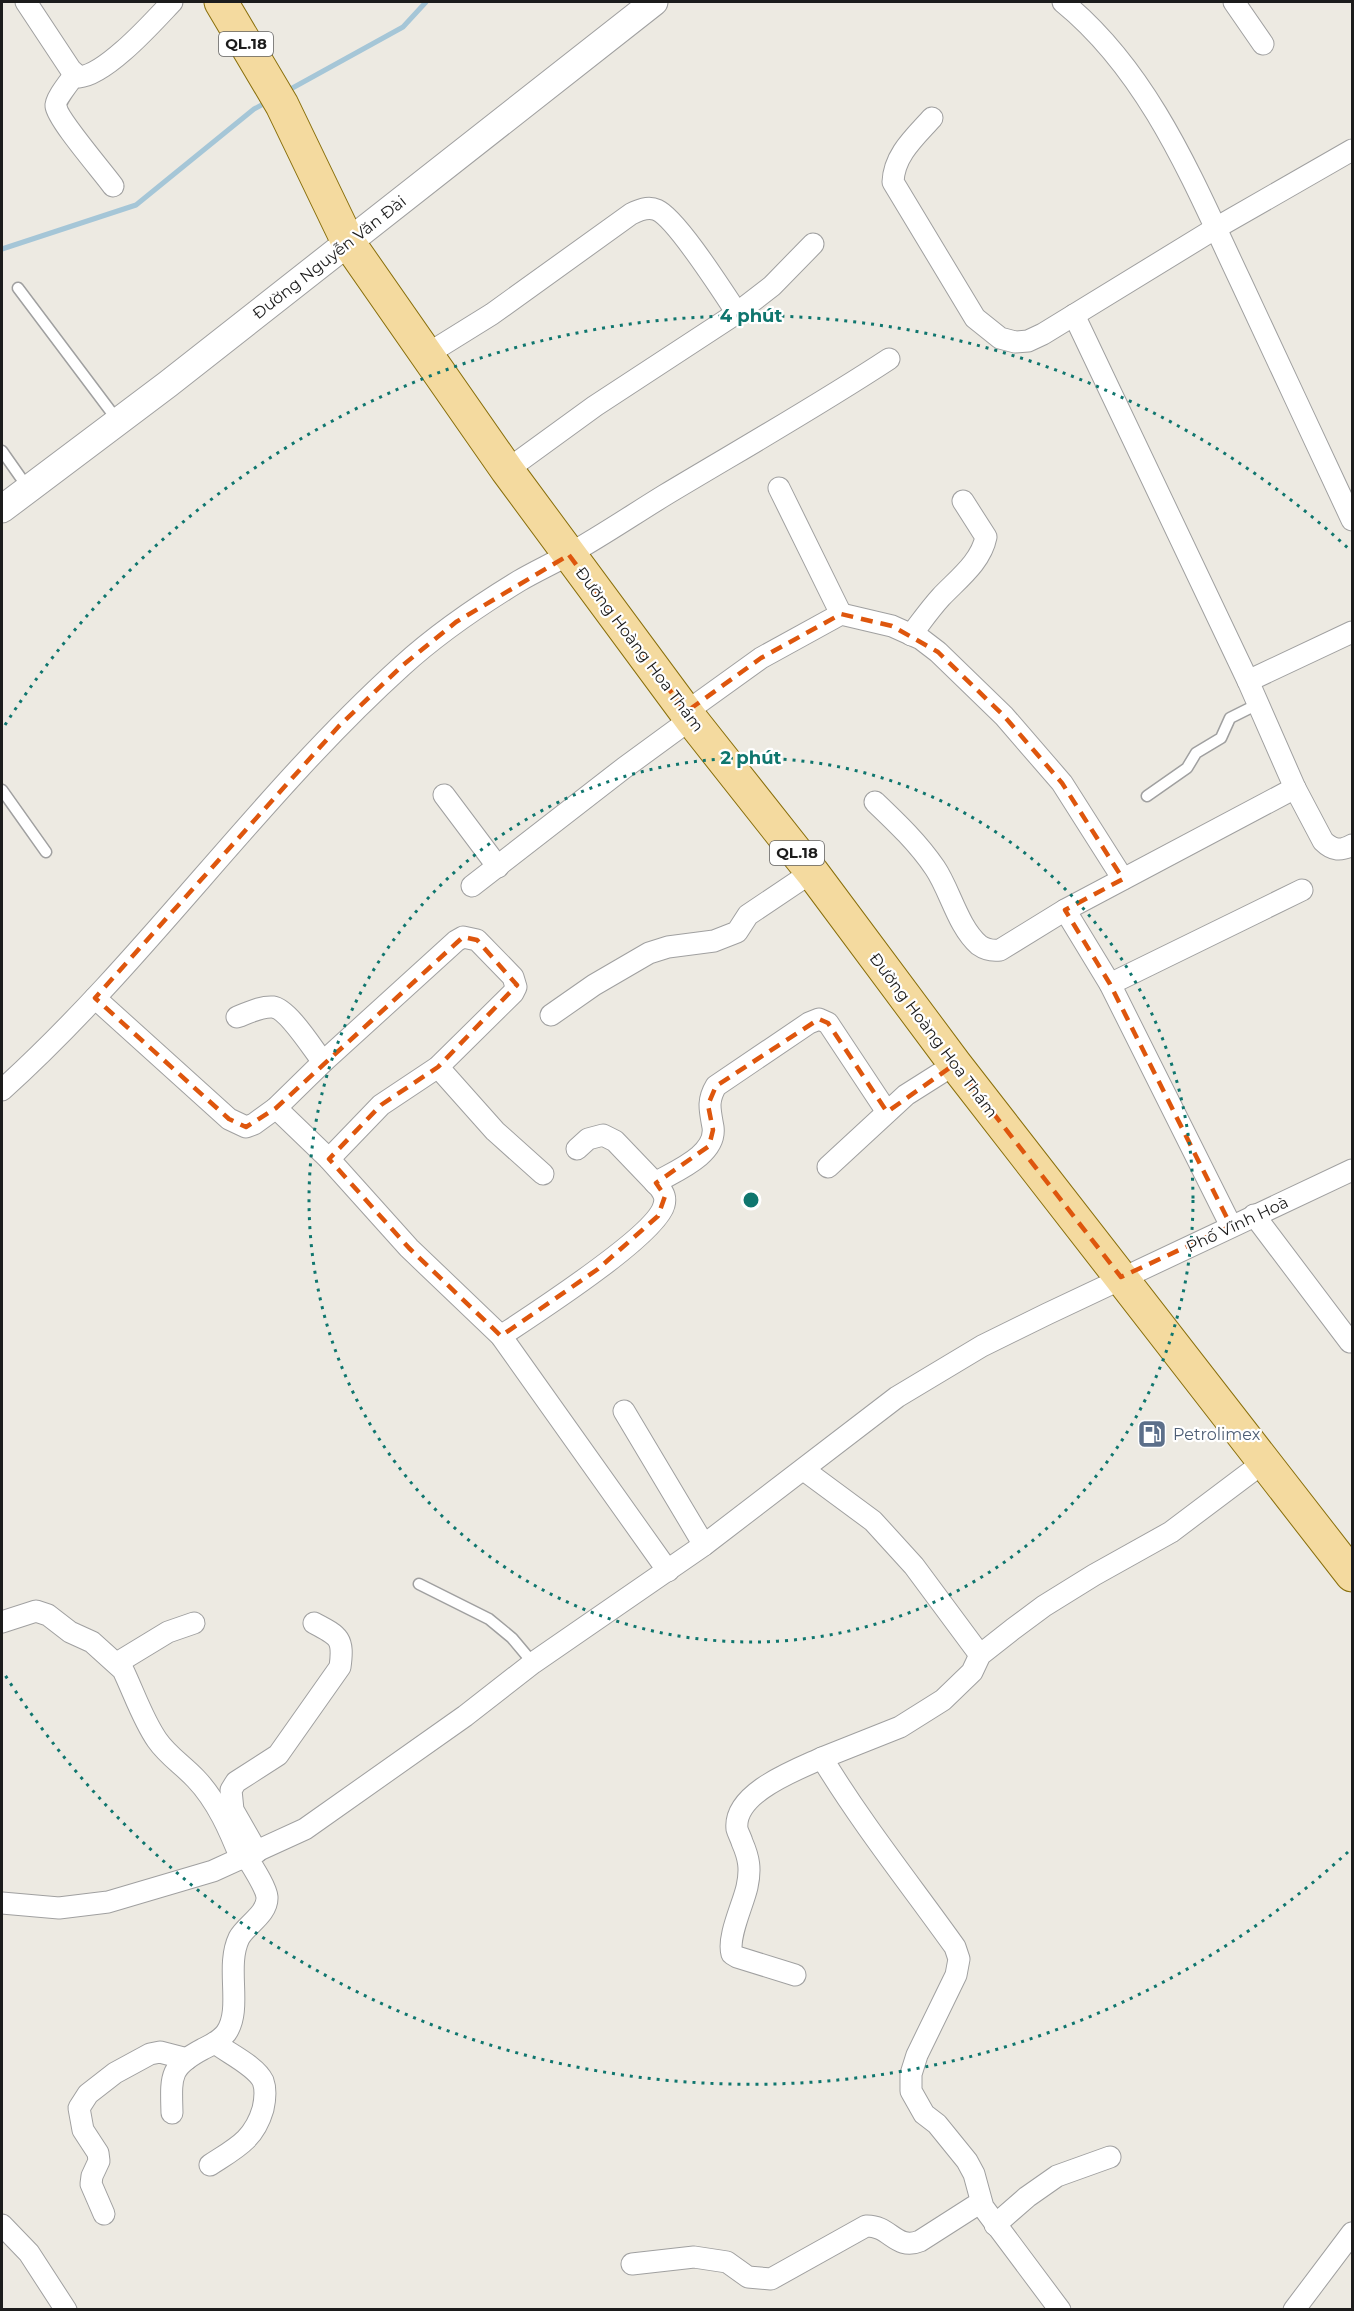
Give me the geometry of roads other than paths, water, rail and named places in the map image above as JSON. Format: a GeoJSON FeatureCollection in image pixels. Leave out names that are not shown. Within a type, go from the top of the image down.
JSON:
{"type":"FeatureCollection","features":[{"type":"Feature","properties":{"kind":"main road","name":"Đường Hoàng Hoa Thám"},"geometry":{"type":"LineString","coordinates":[[221,2],[276,96],[348,242],[507,470],[689,715],[812,872],[955,1064],[1353,1575]]}},
{"type":"Feature","properties":{"kind":"street"},"geometry":{"type":"LineString","coordinates":[[26,2],[71,70],[79,77],[95,73],[131,44],[172,2]]}},
{"type":"Feature","properties":{"kind":"street","name":"Đường Nguyễn Văn Đài"},"geometry":{"type":"LineString","coordinates":[[2,509],[654,2]]}},
{"type":"Feature","properties":{"kind":"street"},"geometry":{"type":"LineString","coordinates":[[1063,2],[1098,32],[1125,67],[1192,176],[1353,520]]}},
{"type":"Feature","properties":{"kind":"street"},"geometry":{"type":"LineString","coordinates":[[1233,2],[1263,44]]}},
{"type":"Feature","properties":{"kind":"street"},"geometry":{"type":"LineString","coordinates":[[75,74],[56,101],[56,107],[65,123],[113,186]]}},
{"type":"Feature","properties":{"kind":"street"},"geometry":{"type":"LineString","coordinates":[[932,118],[900,156],[894,170],[893,182],[975,318],[1000,338],[1015,342],[1043,334],[1216,228],[1353,150]]}},
{"type":"Feature","properties":{"kind":"street"},"geometry":{"type":"LineString","coordinates":[[426,355],[492,314],[631,214],[645,208],[657,210],[668,218],[703,262],[737,313]]}},
{"type":"Feature","properties":{"kind":"street"},"geometry":{"type":"LineString","coordinates":[[507,470],[604,399],[737,313],[772,286],[813,244]]}},
{"type":"Feature","properties":{"kind":"street"},"geometry":{"type":"LineString","coordinates":[[1074,315],[1248,681],[1295,788],[1323,841],[1329,847],[1338,850],[1353,845]]}},
{"type":"Feature","properties":{"kind":"street"},"geometry":{"type":"LineString","coordinates":[[4,1082],[48,1048],[138,953],[187,893],[339,726],[403,665],[456,622],[521,580],[569,555],[832,396],[889,358]]}},
{"type":"Feature","properties":{"kind":"street"},"geometry":{"type":"LineString","coordinates":[[778,488],[841,614]]}},
{"type":"Feature","properties":{"kind":"street"},"geometry":{"type":"LineString","coordinates":[[911,635],[940,598],[979,556],[985,543],[986,537],[963,501]]}},
{"type":"Feature","properties":{"kind":"street"},"geometry":{"type":"LineString","coordinates":[[472,886],[761,658],[841,614],[892,626],[938,652],[1005,716],[1062,783],[1123,879]]}},
{"type":"Feature","properties":{"kind":"street"},"geometry":{"type":"LineString","coordinates":[[1248,681],[1353,632]]}},
{"type":"Feature","properties":{"kind":"street"},"geometry":{"type":"LineString","coordinates":[[875,802],[909,834],[936,869],[969,934],[979,945],[990,951],[1000,950],[1065,910],[1295,788]]}},
{"type":"Feature","properties":{"kind":"street"},"geometry":{"type":"LineString","coordinates":[[444,795],[498,867]]}},
{"type":"Feature","properties":{"kind":"street"},"geometry":{"type":"LineString","coordinates":[[551,1015],[594,985],[649,953],[668,947],[714,942],[737,932],[748,915],[812,872]]}},
{"type":"Feature","properties":{"kind":"street"},"geometry":{"type":"LineString","coordinates":[[1110,984],[1302,890]]}},
{"type":"Feature","properties":{"kind":"street"},"geometry":{"type":"LineString","coordinates":[[1065,910],[1110,984],[1231,1226]]}},
{"type":"Feature","properties":{"kind":"street"},"geometry":{"type":"LineString","coordinates":[[95,998],[229,1119],[246,1126],[254,1124],[276,1108],[456,941],[463,937],[477,940],[513,977],[516,987],[513,993],[438,1067],[381,1106],[329,1159]]}},
{"type":"Feature","properties":{"kind":"street"},"geometry":{"type":"LineString","coordinates":[[237,1017],[257,1009],[273,1007],[285,1011],[323,1062]]}},
{"type":"Feature","properties":{"kind":"street"},"geometry":{"type":"LineString","coordinates":[[655,1183],[701,1154],[709,1146],[713,1130],[708,1105],[716,1086],[800,1029],[819,1019],[828,1023],[887,1112]]}},
{"type":"Feature","properties":{"kind":"street"},"geometry":{"type":"LineString","coordinates":[[828,1167],[906,1095],[955,1064]]}},
{"type":"Feature","properties":{"kind":"street"},"geometry":{"type":"LineString","coordinates":[[438,1067],[495,1131],[543,1174]]}},
{"type":"Feature","properties":{"kind":"street"},"geometry":{"type":"LineString","coordinates":[[276,1108],[329,1159],[409,1248],[501,1336],[668,1571]]}},
{"type":"Feature","properties":{"kind":"street"},"geometry":{"type":"LineString","coordinates":[[501,1336],[598,1269],[629,1244],[658,1216],[664,1207],[665,1196],[615,1141],[603,1135],[588,1139],[577,1149]]}},
{"type":"Feature","properties":{"kind":"street","name":"Phố Vĩnh Hoà"},"geometry":{"type":"LineString","coordinates":[[2,1903],[58,1908],[108,1902],[213,1871],[305,1829],[465,1716],[533,1663],[704,1545],[897,1397],[992,1342],[1121,1277],[1353,1170]]}},
{"type":"Feature","properties":{"kind":"street"},"geometry":{"type":"LineString","coordinates":[[1254,1215],[1350,1342]]}},
{"type":"Feature","properties":{"kind":"street"},"geometry":{"type":"LineString","coordinates":[[624,1411],[704,1545]]}},
{"type":"Feature","properties":{"kind":"street"},"geometry":{"type":"LineString","coordinates":[[795,1975],[732,1954],[731,1940],[744,1903],[750,1874],[749,1859],[737,1829],[739,1818],[753,1793],[822,1758],[900,1727],[920,1715],[943,1700],[965,1680],[972,1672],[980,1655],[1044,1606],[1171,1532],[1264,1462]]}},
{"type":"Feature","properties":{"kind":"street"},"geometry":{"type":"LineString","coordinates":[[804,1470],[873,1521],[914,1566],[980,1655]]}},
{"type":"Feature","properties":{"kind":"street"},"geometry":{"type":"LineString","coordinates":[[2,1622],[36,1611],[42,1612],[70,1632],[92,1642],[117,1663],[123,1670],[155,1738],[167,1753],[196,1779],[211,1798],[232,1836],[248,1856]]}},
{"type":"Feature","properties":{"kind":"street"},"geometry":{"type":"LineString","coordinates":[[117,1663],[168,1632],[194,1623]]}},
{"type":"Feature","properties":{"kind":"street"},"geometry":{"type":"LineString","coordinates":[[172,2112],[172,2086],[177,2067],[215,2043],[226,2032],[233,2014],[234,1955],[240,1938],[266,1906],[267,1895],[248,1856],[233,1810],[231,1790],[236,1782],[278,1755],[340,1667],[342,1652],[339,1639],[333,1633],[314,1623]]}},
{"type":"Feature","properties":{"kind":"street"},"geometry":{"type":"LineString","coordinates":[[822,1758],[856,1812],[904,1874],[955,1947],[959,1959],[956,1975],[917,2055],[911,2074],[911,2091],[924,2114],[950,2138],[967,2161],[974,2174],[981,2202],[995,2225],[1060,2310]]}},
{"type":"Feature","properties":{"kind":"street"},"geometry":{"type":"LineString","coordinates":[[210,2165],[244,2143],[258,2125],[266,2100],[262,2080],[248,2065],[215,2043]]}},
{"type":"Feature","properties":{"kind":"street"},"geometry":{"type":"LineString","coordinates":[[104,2214],[91,2184],[99,2162],[98,2153],[83,2130],[79,2108],[88,2094],[115,2073],[150,2054],[160,2052],[187,2059]]}},
{"type":"Feature","properties":{"kind":"street"},"geometry":{"type":"LineString","coordinates":[[995,2225],[1027,2197],[1057,2176],[1110,2157]]}},
{"type":"Feature","properties":{"kind":"street"},"geometry":{"type":"LineString","coordinates":[[632,2264],[694,2257],[727,2262],[748,2277],[771,2279],[866,2226],[880,2228],[903,2243],[911,2245],[981,2202]]}},
{"type":"Feature","properties":{"kind":"street"},"geometry":{"type":"LineString","coordinates":[[2,2225],[29,2253],[66,2310]]}},
{"type":"Feature","properties":{"kind":"street"},"geometry":{"type":"LineString","coordinates":[[1294,2310],[1351,2239]]}},
{"type":"Feature","properties":{"kind":"lane"},"geometry":{"type":"LineString","coordinates":[[18,288],[118,421]]}},
{"type":"Feature","properties":{"kind":"lane"},"geometry":{"type":"LineString","coordinates":[[2,451],[28,489]]}},
{"type":"Feature","properties":{"kind":"lane"},"geometry":{"type":"LineString","coordinates":[[1147,796],[1187,768],[1196,753],[1221,738],[1230,718],[1258,704]]}},
{"type":"Feature","properties":{"kind":"lane"},"geometry":{"type":"LineString","coordinates":[[2,790],[46,852]]}},
{"type":"Feature","properties":{"kind":"lane"},"geometry":{"type":"LineString","coordinates":[[419,1584],[489,1619],[512,1638],[533,1663]]}},
{"type":"Feature","properties":{"kind":"waterway"},"geometry":{"type":"LineString","coordinates":[[287,91],[403,27],[426,2]]}},
{"type":"Feature","properties":{"kind":"waterway"},"geometry":{"type":"LineString","coordinates":[[2,249],[136,205],[254,109],[269,101]]}},
{"type":"Feature","properties":{"kind":"place","name":"Petrolimex"},"geometry":{"type":"Point","coordinates":[1152,1434]}}]}
